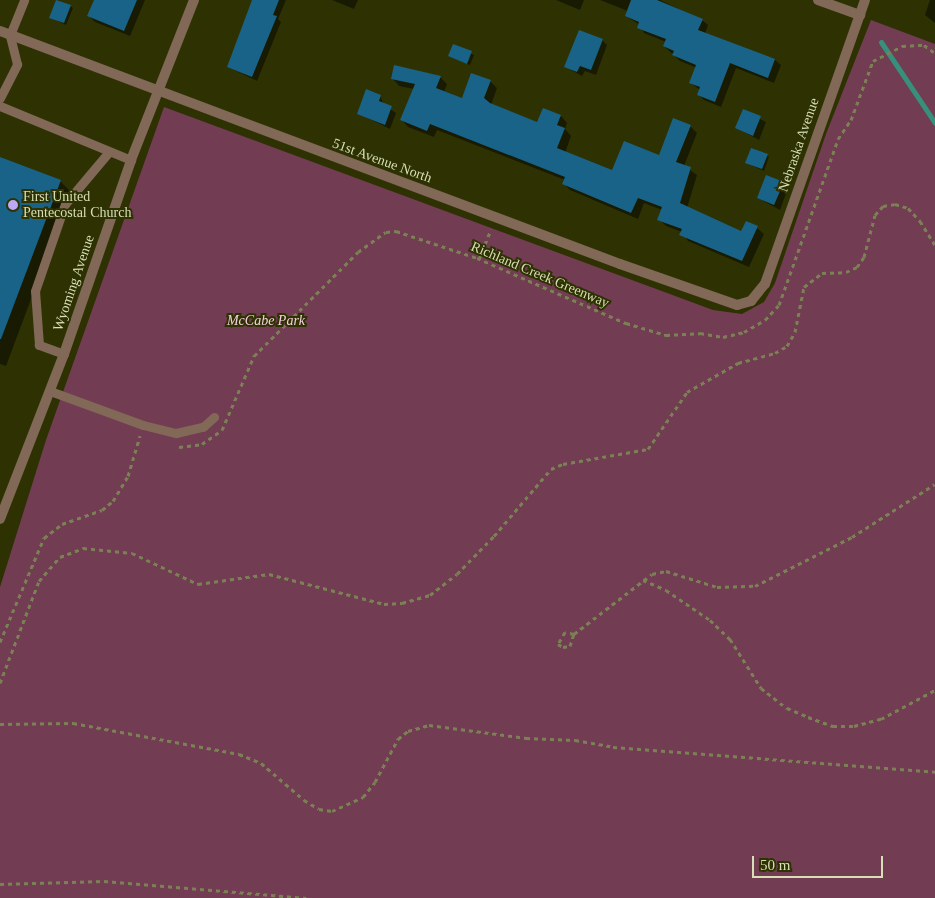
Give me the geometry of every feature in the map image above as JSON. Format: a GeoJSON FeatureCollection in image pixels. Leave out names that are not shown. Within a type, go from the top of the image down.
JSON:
{"type":"FeatureCollection","features":[{"type":"Feature","properties":{"kind":"street","name":"Wyoming Avenue"},"geometry":{"type":"LineString","coordinates":[[0,519],[64,354],[131,160],[194,0]]}},
{"type":"Feature","properties":{"kind":"street"},"geometry":{"type":"LineString","coordinates":[[818,0],[860,15]]}},
{"type":"Feature","properties":{"kind":"street","name":"Nebraska Avenue"},"geometry":{"type":"LineString","coordinates":[[755,298],[772,265],[866,0]]}},
{"type":"Feature","properties":{"kind":"street","name":"51st Avenue North"},"geometry":{"type":"LineString","coordinates":[[0,31],[728,304],[742,305],[755,298]]}},
{"type":"Feature","properties":{"kind":"lane"},"geometry":{"type":"LineString","coordinates":[[0,98],[17,64],[10,35],[24,0]]}},
{"type":"Feature","properties":{"kind":"lane"},"geometry":{"type":"LineString","coordinates":[[0,106],[108,153],[131,160]]}},
{"type":"Feature","properties":{"kind":"lane"},"geometry":{"type":"LineString","coordinates":[[64,354],[39,345],[35,291],[65,204],[108,153]]}},
{"type":"Feature","properties":{"kind":"lane"},"geometry":{"type":"LineString","coordinates":[[50,392],[167,431],[195,430],[214,417]]}},
{"type":"Feature","properties":{"kind":"path","name":"Richland Creek Greenway"},"geometry":{"type":"LineString","coordinates":[[173,447],[202,444],[222,430],[254,356],[373,238],[396,231],[479,259],[626,323],[666,335],[700,334],[723,338],[744,332],[765,320],[778,305],[838,139],[851,120],[873,61],[902,46],[924,45],[935,52]]}},
{"type":"Feature","properties":{"kind":"path"},"geometry":{"type":"LineString","coordinates":[[0,683],[38,581],[60,557],[83,548],[132,553],[198,584],[269,574],[384,604],[402,603],[430,595],[457,574],[494,536],[551,469],[563,464],[648,449],[687,392],[738,363],[775,353],[787,346],[795,332],[804,287],[822,273],[846,272],[857,267],[864,257],[875,215],[883,206],[895,204],[908,208],[920,221],[935,245]]}},
{"type":"Feature","properties":{"kind":"path"},"geometry":{"type":"LineString","coordinates":[[479,259],[492,226]]}},
{"type":"Feature","properties":{"kind":"path"},"geometry":{"type":"LineString","coordinates":[[0,642],[44,538],[62,524],[96,512],[113,501],[128,476],[139,438],[148,440]]}},
{"type":"Feature","properties":{"kind":"path"},"geometry":{"type":"LineString","coordinates":[[574,634],[565,632],[558,644],[568,648],[574,634],[643,580],[666,571],[717,587],[755,586],[852,537],[935,484]]}},
{"type":"Feature","properties":{"kind":"path"},"geometry":{"type":"LineString","coordinates":[[643,580],[666,590],[710,620],[730,639],[761,688],[787,708],[808,718],[832,726],[854,726],[881,719],[935,690]]}},
{"type":"Feature","properties":{"kind":"path"},"geometry":{"type":"LineString","coordinates":[[0,724],[73,723],[239,754],[261,763],[304,800],[319,809],[332,811],[363,797],[375,782],[386,755],[398,739],[408,731],[429,726],[526,738],[575,740],[613,747],[935,772]]}},
{"type":"Feature","properties":{"kind":"path"},"geometry":{"type":"LineString","coordinates":[[0,884],[104,881],[306,898]]}},
{"type":"Feature","properties":{"kind":"green space","name":"McCabe Park"},"geometry":{"type":"Polygon","coordinates":[[[871,20],[935,44],[935,898],[0,898],[0,587],[46,440],[164,107],[713,310],[742,314],[764,302],[775,283],[826,134],[871,20]]]}},
{"type":"Feature","properties":{"kind":"building"},"geometry":{"type":"Polygon","coordinates":[[[56,0],[71,5],[64,23],[49,18],[56,0]]]}},
{"type":"Feature","properties":{"kind":"building"},"geometry":{"type":"Polygon","coordinates":[[[94,0],[137,0],[124,31],[87,16],[94,0]]]}},
{"type":"Feature","properties":{"kind":"building"},"geometry":{"type":"Polygon","coordinates":[[[252,0],[279,0],[273,15],[277,16],[252,77],[227,67],[252,0]]]}},
{"type":"Feature","properties":{"kind":"building"},"geometry":{"type":"Polygon","coordinates":[[[631,0],[657,0],[703,19],[698,30],[775,59],[768,78],[730,63],[715,102],[697,95],[700,87],[689,83],[696,65],[672,55],[674,51],[663,46],[666,39],[637,28],[639,22],[625,16],[631,0]]]}},
{"type":"Feature","properties":{"kind":"building"},"geometry":{"type":"Polygon","coordinates":[[[579,30],[603,39],[591,70],[580,66],[577,72],[564,67],[579,30]]]}},
{"type":"Feature","properties":{"kind":"building"},"geometry":{"type":"Polygon","coordinates":[[[453,44],[472,51],[467,64],[448,56],[453,44]]]}},
{"type":"Feature","properties":{"kind":"building"},"geometry":{"type":"Polygon","coordinates":[[[394,65],[441,76],[436,88],[462,98],[471,73],[491,80],[484,98],[490,103],[537,122],[543,108],[561,115],[557,125],[565,128],[557,148],[612,170],[624,141],[659,155],[673,118],[691,125],[676,162],[691,167],[680,203],[741,231],[746,221],[758,226],[742,261],[679,235],[682,229],[657,220],[662,207],[638,198],[631,213],[562,184],[565,177],[430,124],[427,131],[400,120],[415,84],[391,79],[394,65]]]}},
{"type":"Feature","properties":{"kind":"building"},"geometry":{"type":"Polygon","coordinates":[[[366,89],[381,95],[379,101],[392,106],[385,125],[357,114],[366,89]]]}},
{"type":"Feature","properties":{"kind":"building"},"geometry":{"type":"Polygon","coordinates":[[[743,109],[761,116],[753,136],[735,128],[743,109]]]}},
{"type":"Feature","properties":{"kind":"building"},"geometry":{"type":"Polygon","coordinates":[[[751,148],[768,154],[762,169],[745,163],[751,148]]]}},
{"type":"Feature","properties":{"kind":"building"},"geometry":{"type":"Polygon","coordinates":[[[0,157],[61,180],[1,339],[0,339],[0,157]]]}},
{"type":"Feature","properties":{"kind":"building"},"geometry":{"type":"Polygon","coordinates":[[[766,175],[784,182],[774,205],[757,198],[766,175]]]}},
{"type":"Feature","properties":{"kind":"waterway"},"geometry":{"type":"LineString","coordinates":[[881,42],[935,123]]}},
{"type":"Feature","properties":{"kind":"place","name":"First United Pentecostal Church"},"geometry":{"type":"Point","coordinates":[13,205]}}]}
